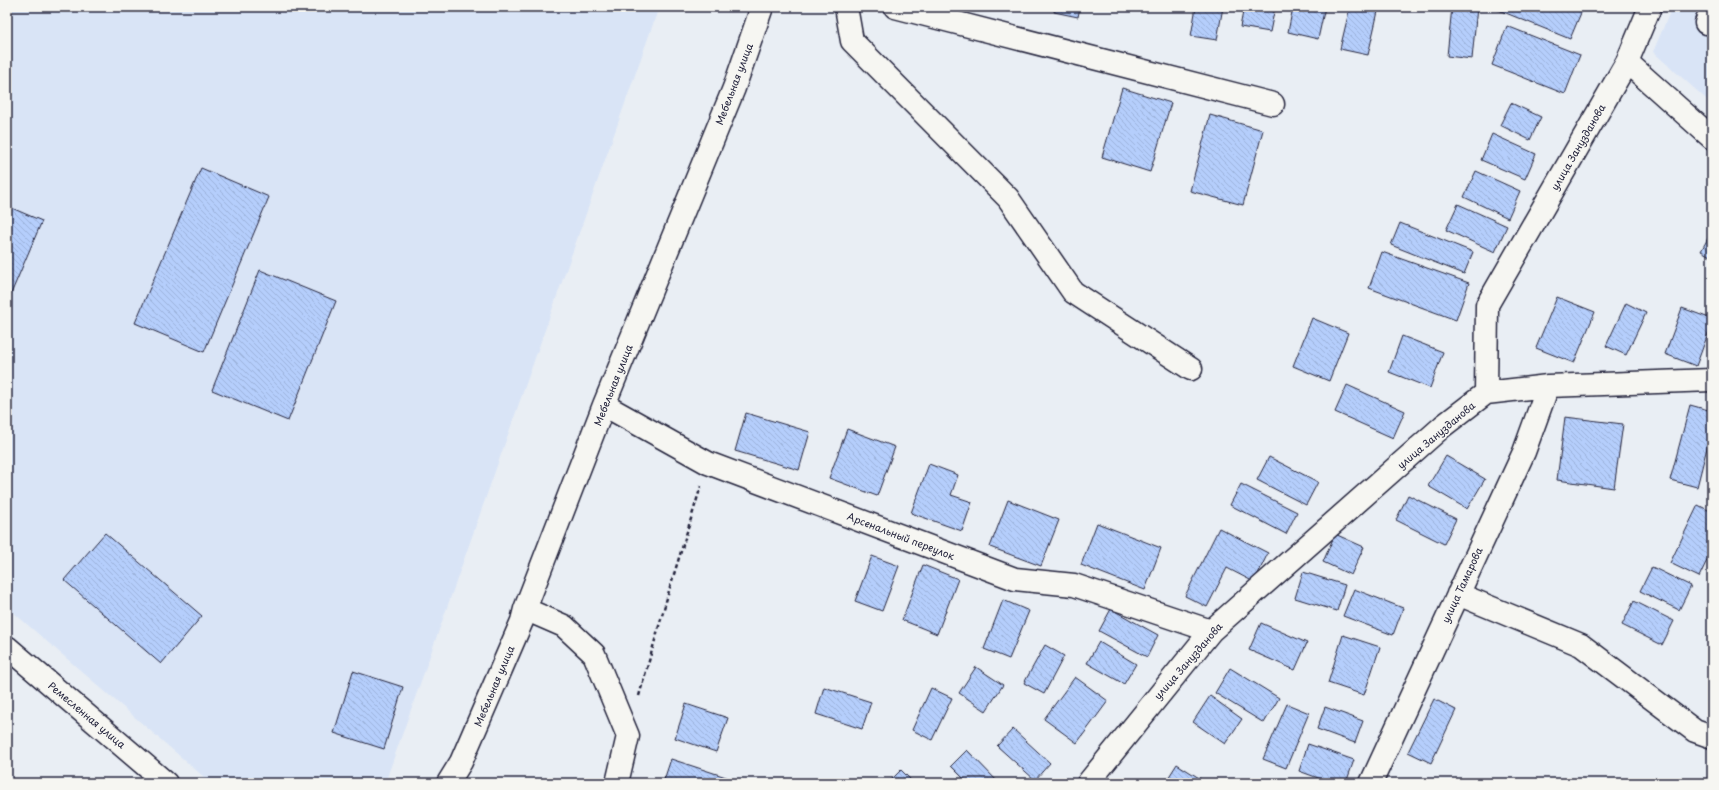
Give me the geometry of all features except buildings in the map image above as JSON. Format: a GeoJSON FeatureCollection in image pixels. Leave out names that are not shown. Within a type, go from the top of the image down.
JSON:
{"type":"FeatureCollection","features":[{"type":"Feature","properties":{"kind":"street","name":"Мебельная улица"},"geometry":{"type":"LineString","coordinates":[[448,783],[461,762],[522,621],[525,609],[604,405],[734,88],[762,7]]}},
{"type":"Feature","properties":{"kind":"street"},"geometry":{"type":"LineString","coordinates":[[846,7],[852,41],[1008,198],[1073,292],[1191,369]]}},
{"type":"Feature","properties":{"kind":"street"},"geometry":{"type":"LineString","coordinates":[[895,7],[1273,104]]}},
{"type":"Feature","properties":{"kind":"street","name":"улица Занузданова"},"geometry":{"type":"LineString","coordinates":[[1088,783],[1211,631],[1443,426],[1486,394],[1487,305],[1627,62],[1650,7]]}},
{"type":"Feature","properties":{"kind":"street"},"geometry":{"type":"LineString","coordinates":[[1627,62],[1712,138]]}},
{"type":"Feature","properties":{"kind":"street"},"geometry":{"type":"LineString","coordinates":[[1486,394],[1548,386],[1712,380]]}},
{"type":"Feature","properties":{"kind":"street","name":"улица Тамарова"},"geometry":{"type":"LineString","coordinates":[[1371,783],[1524,452],[1548,386]]}},
{"type":"Feature","properties":{"kind":"street","name":"Арсенальный переулок"},"geometry":{"type":"LineString","coordinates":[[604,405],[708,463],[1015,579],[1074,585],[1211,631]]}},
{"type":"Feature","properties":{"kind":"street"},"geometry":{"type":"LineString","coordinates":[[1458,594],[1581,645],[1695,731],[1712,737]]}},
{"type":"Feature","properties":{"kind":"street"},"geometry":{"type":"LineString","coordinates":[[525,609],[564,626],[594,654],[628,736],[617,783]]}},
{"type":"Feature","properties":{"kind":"street","name":"Ремесленная улица"},"geometry":{"type":"LineString","coordinates":[[7,647],[166,783]]}},
{"type":"Feature","properties":{"kind":"path"},"geometry":{"type":"LineString","coordinates":[[639,698],[670,584],[708,463]]}},
{"type":"Feature","properties":{"kind":"shaded area"},"geometry":{"type":"Polygon","coordinates":[[[7,7],[659,7],[385,783],[211,783],[7,607],[7,7]]]}},
{"type":"Feature","properties":{"kind":"shaded area"},"geometry":{"type":"Polygon","coordinates":[[[1672,7],[1712,7],[1712,104],[1653,52],[1672,7]]]}}]}
